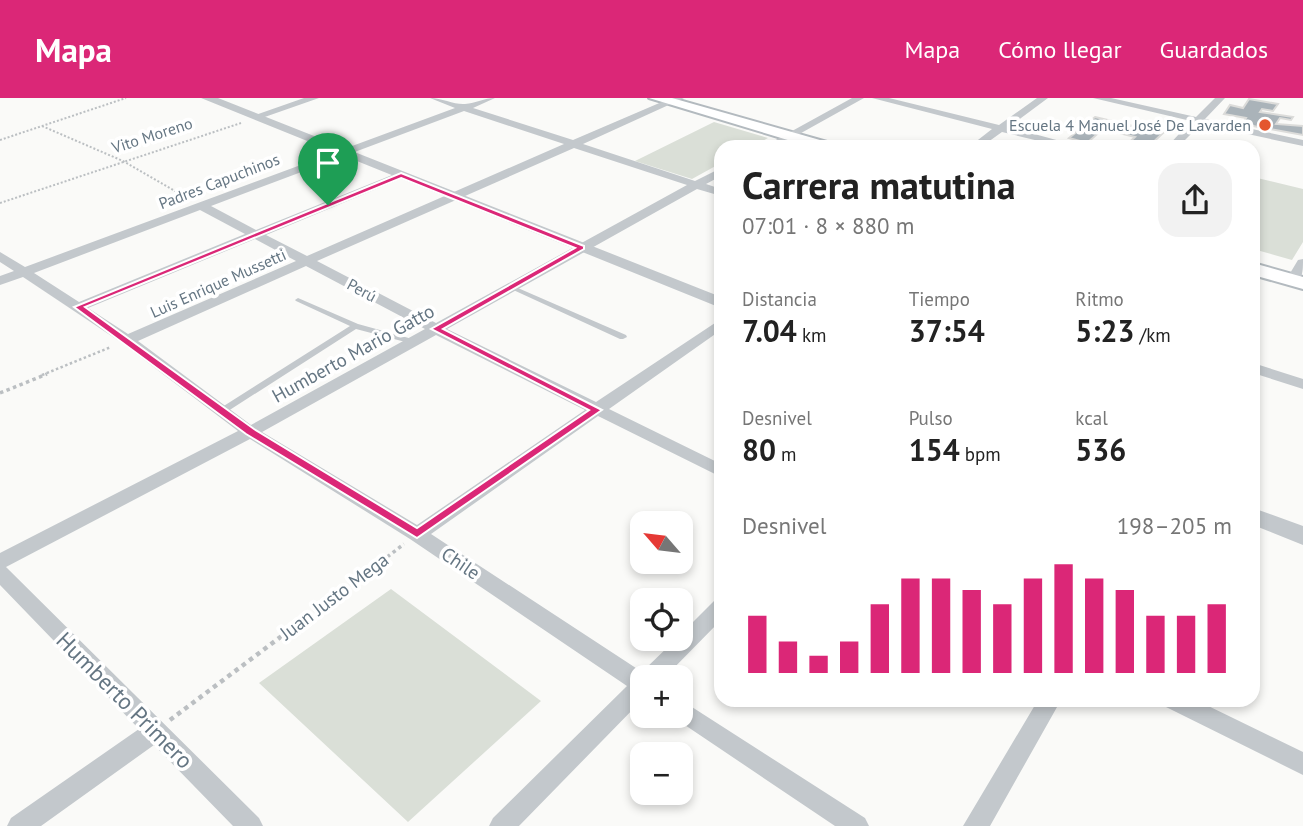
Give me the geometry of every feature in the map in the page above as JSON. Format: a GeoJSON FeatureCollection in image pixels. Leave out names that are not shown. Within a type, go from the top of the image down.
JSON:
{"type":"FeatureCollection","features":[{"type":"Feature","properties":{"kind":"main road"},"geometry":{"type":"LineString","coordinates":[[668,99],[803,140]]}},
{"type":"Feature","properties":{"kind":"main road"},"geometry":{"type":"LineString","coordinates":[[1260,270],[1300,276]]}},
{"type":"Feature","properties":{"kind":"street"},"geometry":{"type":"LineString","coordinates":[[207,98],[714,300]]}},
{"type":"Feature","properties":{"kind":"street"},"geometry":{"type":"LineString","coordinates":[[255,117],[314,98]]}},
{"type":"Feature","properties":{"kind":"street"},"geometry":{"type":"LineString","coordinates":[[435,98],[714,191]]}},
{"type":"Feature","properties":{"kind":"street","name":"Padres Capuchinos"},"geometry":{"type":"LineString","coordinates":[[0,281],[490,98]]}},
{"type":"Feature","properties":{"kind":"street"},"geometry":{"type":"LineString","coordinates":[[781,140],[859,98]]}},
{"type":"Feature","properties":{"kind":"street"},"geometry":{"type":"LineString","coordinates":[[877,98],[1049,140]]}},
{"type":"Feature","properties":{"kind":"street"},"geometry":{"type":"LineString","coordinates":[[984,140],[1043,98]]}},
{"type":"Feature","properties":{"kind":"street"},"geometry":{"type":"LineString","coordinates":[[1098,98],[1303,143]]}},
{"type":"Feature","properties":{"kind":"street"},"geometry":{"type":"LineString","coordinates":[[1178,140],[1220,98]]}},
{"type":"Feature","properties":{"kind":"street","name":"Luis Enrique Mussetti"},"geometry":{"type":"LineString","coordinates":[[127,340],[573,144],[668,99]]}},
{"type":"Feature","properties":{"kind":"street","name":"Humberto Mario Gatto"},"geometry":{"type":"LineString","coordinates":[[0,562],[250,432],[714,174]]}},
{"type":"Feature","properties":{"kind":"street"},"geometry":{"type":"LineString","coordinates":[[78,307],[401,175]]}},
{"type":"Feature","properties":{"kind":"street","name":"Perú"},"geometry":{"type":"LineString","coordinates":[[201,206],[436,329],[714,468]]}},
{"type":"Feature","properties":{"kind":"street","name":"Chile"},"geometry":{"type":"LineString","coordinates":[[0,257],[127,340],[250,432],[417,534],[630,677]]}},
{"type":"Feature","properties":{"kind":"street"},"geometry":{"type":"LineString","coordinates":[[417,534],[714,328]]}},
{"type":"Feature","properties":{"kind":"street"},"geometry":{"type":"LineString","coordinates":[[1260,370],[1303,384]]}},
{"type":"Feature","properties":{"kind":"street"},"geometry":{"type":"LineString","coordinates":[[1260,519],[1303,536]]}},
{"type":"Feature","properties":{"kind":"street","name":"Humberto Primero"},"geometry":{"type":"LineString","coordinates":[[0,573],[250,826]]}},
{"type":"Feature","properties":{"kind":"street"},"geometry":{"type":"LineString","coordinates":[[663,665],[714,614]]}},
{"type":"Feature","properties":{"kind":"street"},"geometry":{"type":"LineString","coordinates":[[502,826],[630,697]]}},
{"type":"Feature","properties":{"kind":"street"},"geometry":{"type":"LineString","coordinates":[[976,826],[1046,707]]}},
{"type":"Feature","properties":{"kind":"street"},"geometry":{"type":"LineString","coordinates":[[1188,707],[1303,764]]}},
{"type":"Feature","properties":{"kind":"street"},"geometry":{"type":"LineString","coordinates":[[693,718],[856,826]]}},
{"type":"Feature","properties":{"kind":"street"},"geometry":{"type":"LineString","coordinates":[[20,826],[155,731]]}},
{"type":"Feature","properties":{"kind":"lane"},"geometry":{"type":"LineString","coordinates":[[511,287],[623,337]]}},
{"type":"Feature","properties":{"kind":"lane"},"geometry":{"type":"LineString","coordinates":[[298,300],[355,326],[414,342]]}},
{"type":"Feature","properties":{"kind":"lane"},"geometry":{"type":"LineString","coordinates":[[222,411],[355,326]]}},
{"type":"Feature","properties":{"kind":"path"},"geometry":{"type":"LineString","coordinates":[[0,140],[126,98]]}},
{"type":"Feature","properties":{"kind":"path","name":"Vito Moreno"},"geometry":{"type":"LineString","coordinates":[[0,203],[255,117]]}},
{"type":"Feature","properties":{"kind":"path"},"geometry":{"type":"LineString","coordinates":[[42,126],[123,161],[201,206]]}},
{"type":"Feature","properties":{"kind":"path"},"geometry":{"type":"LineString","coordinates":[[0,393],[127,340]]}},
{"type":"Feature","properties":{"kind":"path","name":"Juan Justo Mega"},"geometry":{"type":"LineString","coordinates":[[155,731],[417,534]]}},
{"type":"Feature","properties":{"kind":"shaded area"},"geometry":{"type":"Polygon","coordinates":[[[714,122],[768,138],[714,140],[714,167],[692,179],[635,161],[714,122]]]}},
{"type":"Feature","properties":{"kind":"shaded area"},"geometry":{"type":"Polygon","coordinates":[[[1260,179],[1303,189],[1303,242],[1292,260],[1260,251],[1260,179]]]}},
{"type":"Feature","properties":{"kind":"shaded area"},"geometry":{"type":"Polygon","coordinates":[[[391,589],[541,701],[408,822],[259,683],[391,589]]]}},
{"type":"Feature","properties":{"kind":"building"},"geometry":{"type":"Polygon","coordinates":[[[1249,99],[1278,104],[1273,111],[1262,109],[1260,112],[1293,117],[1291,120],[1280,118],[1276,124],[1303,126],[1303,135],[1242,124],[1246,118],[1224,114],[1230,105],[1243,108],[1249,99]]]}},
{"type":"Feature","properties":{"kind":"building"},"geometry":{"type":"Polygon","coordinates":[[[1095,117],[1163,133],[1156,140],[1132,140],[1135,137],[1103,129],[1090,140],[1069,138],[1095,117]]]}},
{"type":"Feature","properties":{"kind":"place","name":"Escuela 4 Manuel José De Lavarden"},"geometry":{"type":"Point","coordinates":[1265,125]}},
{"type":"Feature","properties":{"kind":"route"},"geometry":{"type":"LineString","coordinates":[[401,175],[582,247],[436,329],[596,410],[417,534],[250,432],[127,340],[78,307],[328,205],[401,175]]}}]}
